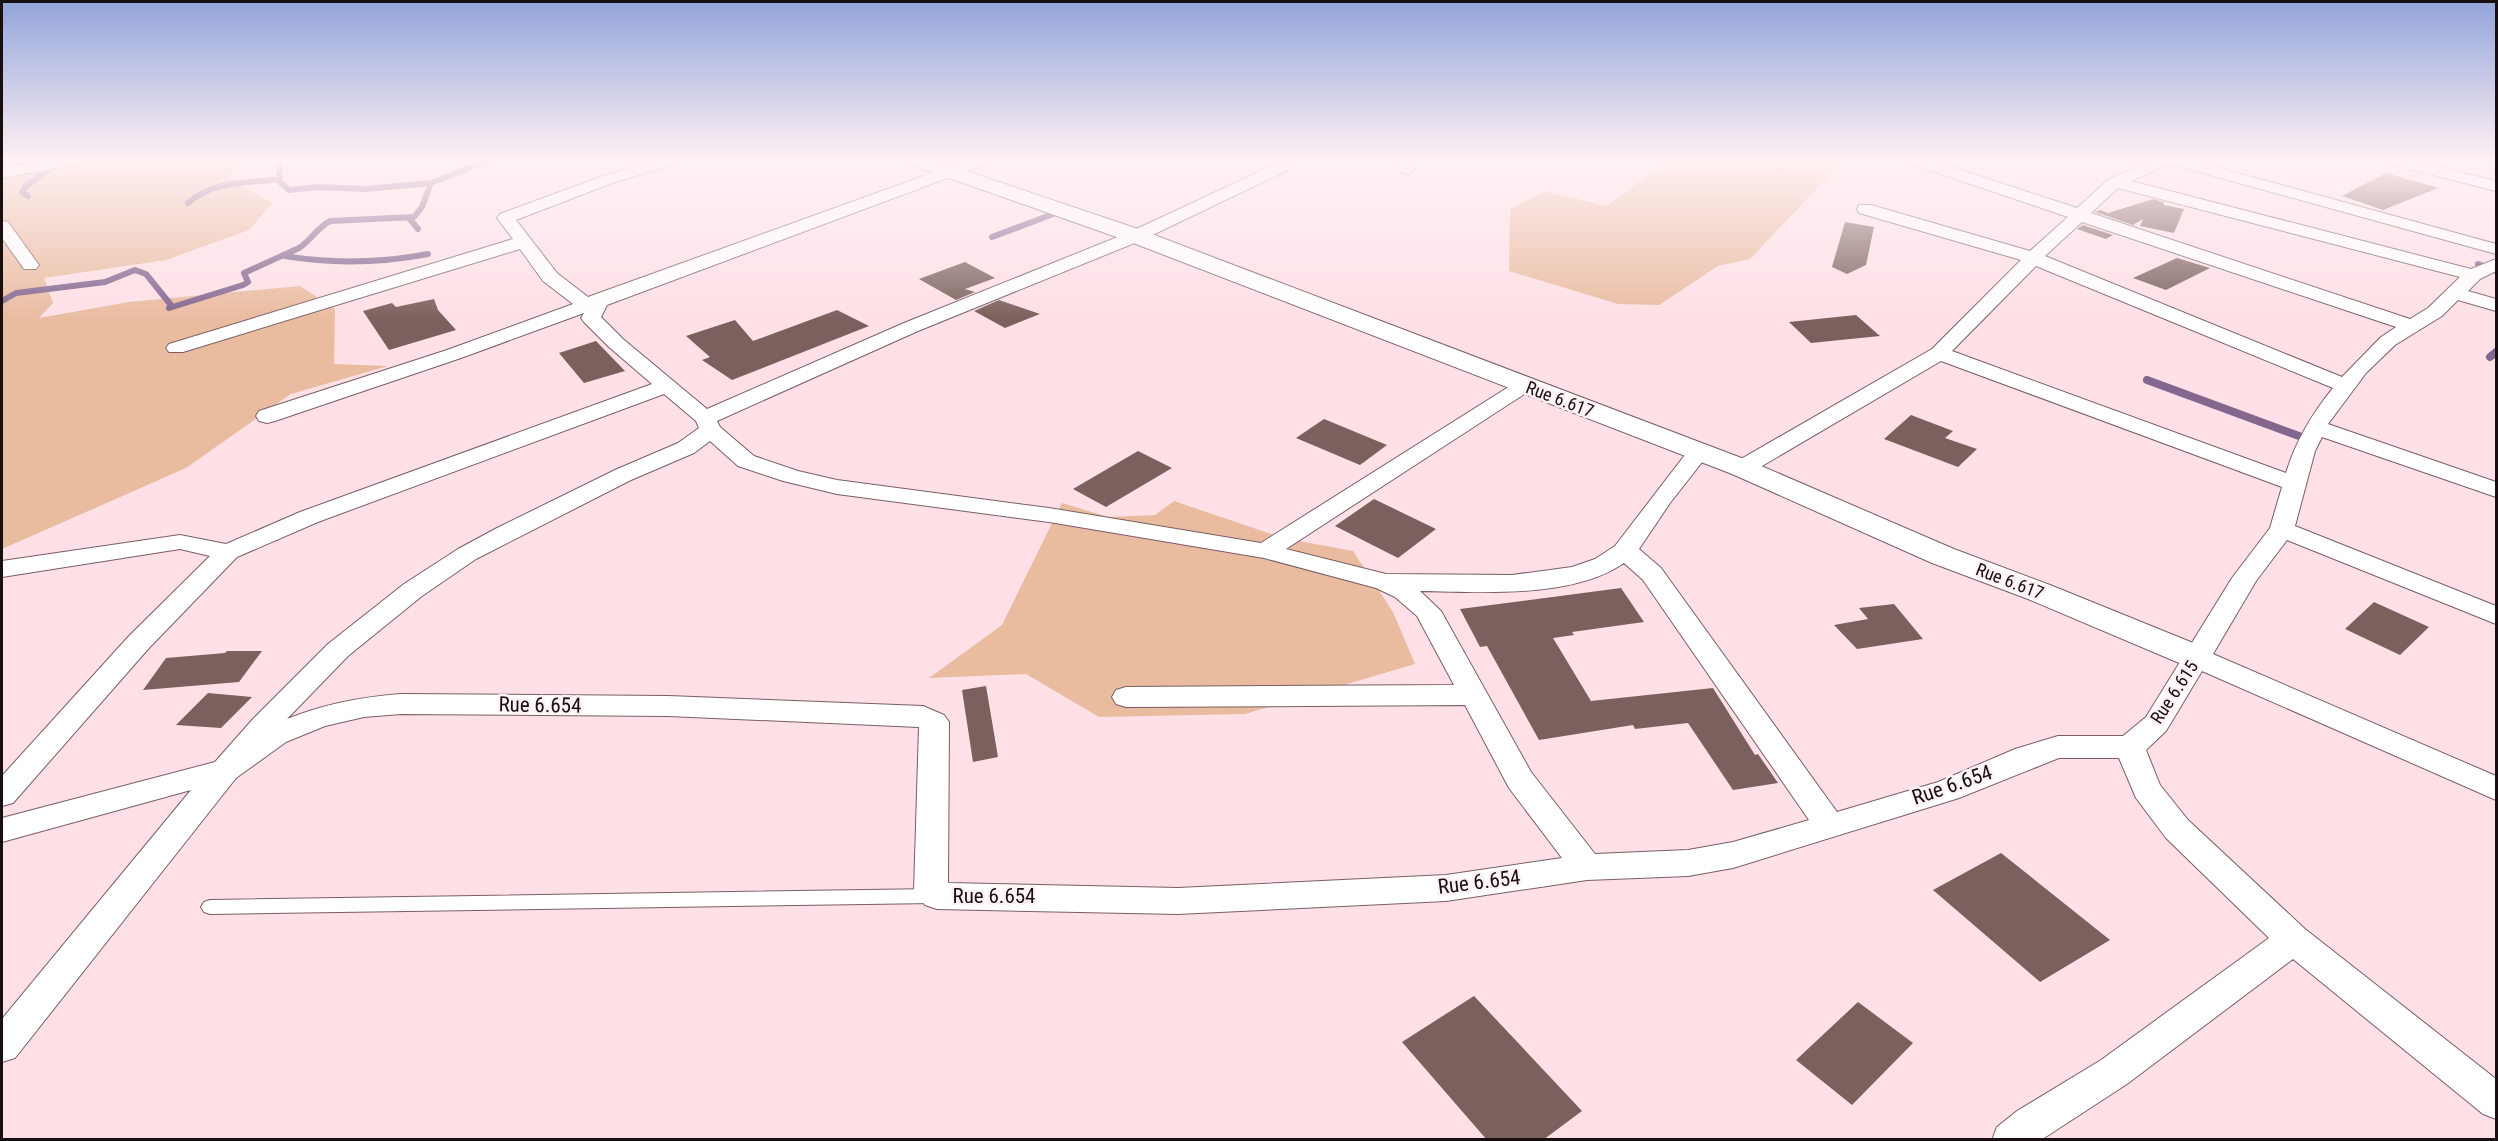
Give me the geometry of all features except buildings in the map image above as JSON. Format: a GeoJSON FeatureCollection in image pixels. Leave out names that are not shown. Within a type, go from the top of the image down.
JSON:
{"type":"FeatureCollection","features":[{"type":"Feature","properties":{"kind":"street"},"geometry":{"type":"LineString","coordinates":[[519,213],[506,218],[550,277],[584,303],[599,301]]}},
{"type":"Feature","properties":{"kind":"street"},"geometry":{"type":"LineString","coordinates":[[267,416],[454,354],[840,213]]}},
{"type":"Feature","properties":{"kind":"street","name":"Rue 6.617"},"geometry":{"type":"LineString","coordinates":[[1071,213],[1742,468],[1943,556],[2039,592],[2196,657]]}},
{"type":"Feature","properties":{"kind":"street"},"geometry":{"type":"LineString","coordinates":[[2,1046],[262,726],[338,650],[413,590],[467,554],[506,533],[623,475],[686,448],[708,424],[911,327],[1136,236],[1184,213]]}},
{"type":"Feature","properties":{"kind":"street"},"geometry":{"type":"LineString","coordinates":[[1880,213],[2033,258],[2346,386]]}},
{"type":"Feature","properties":{"kind":"street"},"geometry":{"type":"LineString","coordinates":[[2235,213],[2473,275]]}},
{"type":"Feature","properties":{"kind":"street"},"geometry":{"type":"LineString","coordinates":[[2366,213],[2496,249]]}},
{"type":"Feature","properties":{"kind":"street"},"geometry":{"type":"LineString","coordinates":[[1742,468],[1939,353],[2080,214],[2412,326]]}},
{"type":"Feature","properties":{"kind":"street"},"geometry":{"type":"LineString","coordinates":[[2,226],[30,265]]}},
{"type":"Feature","properties":{"kind":"street"},"geometry":{"type":"LineString","coordinates":[[176,348],[523,242]]}},
{"type":"Feature","properties":{"kind":"street","name":"Rue 6.615"},"geometry":{"type":"LineString","coordinates":[[2130,747],[2156,724],[2245,578],[2282,529],[2304,451],[2321,417],[2359,369],[2388,340],[2435,312],[2473,275],[2496,264]]}},
{"type":"Feature","properties":{"kind":"street"},"geometry":{"type":"LineString","coordinates":[[2455,293],[2496,305]]}},
{"type":"Feature","properties":{"kind":"street"},"geometry":{"type":"LineString","coordinates":[[599,301],[591,318],[746,461],[837,487],[1037,514],[1265,551],[1385,582],[1404,591],[1428,611],[1520,780],[1587,867]]}},
{"type":"Feature","properties":{"kind":"street"},"geometry":{"type":"LineString","coordinates":[[1939,353],[2295,484]]}},
{"type":"Feature","properties":{"kind":"street"},"geometry":{"type":"LineString","coordinates":[[1265,551],[1525,385]]}},
{"type":"Feature","properties":{"kind":"street"},"geometry":{"type":"LineString","coordinates":[[2,795],[139,642],[228,552],[309,517],[667,386]]}},
{"type":"Feature","properties":{"kind":"street"},"geometry":{"type":"LineString","coordinates":[[2317,428],[2496,490]]}},
{"type":"Feature","properties":{"kind":"street"},"geometry":{"type":"LineString","coordinates":[[1385,582],[1507,582],[1553,579],[1583,574],[1610,562],[1625,550],[1662,497],[1700,452]]}},
{"type":"Feature","properties":{"kind":"street"},"geometry":{"type":"LineString","coordinates":[[2282,529],[2496,616]]}},
{"type":"Feature","properties":{"kind":"street"},"geometry":{"type":"LineString","coordinates":[[2,569],[180,542],[228,552]]}},
{"type":"Feature","properties":{"kind":"street"},"geometry":{"type":"LineString","coordinates":[[1625,550],[1652,574],[1830,826]]}},
{"type":"Feature","properties":{"kind":"street"},"geometry":{"type":"LineString","coordinates":[[2196,657],[2496,789]]}},
{"type":"Feature","properties":{"kind":"street"},"geometry":{"type":"LineString","coordinates":[[1126,697],[1474,695]]}},
{"type":"Feature","properties":{"kind":"street","name":"Rue 6.654"},"geometry":{"type":"LineString","coordinates":[[2,830],[225,770],[276,735],[318,718],[364,707],[401,704],[668,706],[923,716],[934,722],[931,891],[937,896],[1178,901],[1446,888],[1587,867],[1688,862],[1733,855],[1948,790],[2026,757],[2058,747],[2130,747]]}},
{"type":"Feature","properties":{"kind":"street"},"geometry":{"type":"LineString","coordinates":[[2130,747],[2147,790],[2176,829],[2293,939],[2496,1102]]}},
{"type":"Feature","properties":{"kind":"street"},"geometry":{"type":"LineString","coordinates":[[2011,1140],[2031,1124],[2114,1072],[2293,939]]}},
{"type":"Feature","properties":{"kind":"lane"},"geometry":{"type":"LineString","coordinates":[[210,907],[937,896]]}},
{"type":"Feature","properties":{"kind":"shaded area"},"geometry":{"type":"Polygon","coordinates":[[[2,213],[263,213],[249,230],[166,260],[44,278],[53,303],[39,318],[129,302],[300,286],[335,309],[334,364],[388,366],[291,394],[186,468],[2,549],[2,213]]]}},
{"type":"Feature","properties":{"kind":"shaded area"},"geometry":{"type":"Polygon","coordinates":[[[1510,213],[1793,213],[1750,259],[1718,266],[1659,305],[1618,304],[1509,271],[1510,213]]]}},
{"type":"Feature","properties":{"kind":"shaded area"},"geometry":{"type":"Polygon","coordinates":[[[1174,501],[1283,538],[1353,551],[1393,612],[1415,664],[1245,714],[1099,717],[1026,674],[929,678],[1002,625],[1062,503],[1108,517],[1155,515],[1174,501]]]}},
{"type":"Feature","properties":{"kind":"waterway"},"geometry":{"type":"LineString","coordinates":[[2,301],[16,293],[105,282],[135,270],[146,274],[171,305],[169,308],[243,285],[248,282],[244,273],[299,248],[330,221],[414,217],[417,213]]}},
{"type":"Feature","properties":{"kind":"waterway"},"geometry":{"type":"LineString","coordinates":[[992,237],[1055,213]]}},
{"type":"Feature","properties":{"kind":"waterway"},"geometry":{"type":"LineString","coordinates":[[409,218],[418,229]]}},
{"type":"Feature","properties":{"kind":"waterway"},"geometry":{"type":"LineString","coordinates":[[285,256],[356,261],[428,254]]}},
{"type":"Feature","properties":{"kind":"waterway"},"geometry":{"type":"LineString","coordinates":[[2478,264],[2496,271]]}},
{"type":"Feature","properties":{"kind":"waterway"},"geometry":{"type":"LineString","coordinates":[[2490,357],[2496,352]]}},
{"type":"Feature","properties":{"kind":"waterway"},"geometry":{"type":"LineString","coordinates":[[2147,380],[2299,436]]}}]}
